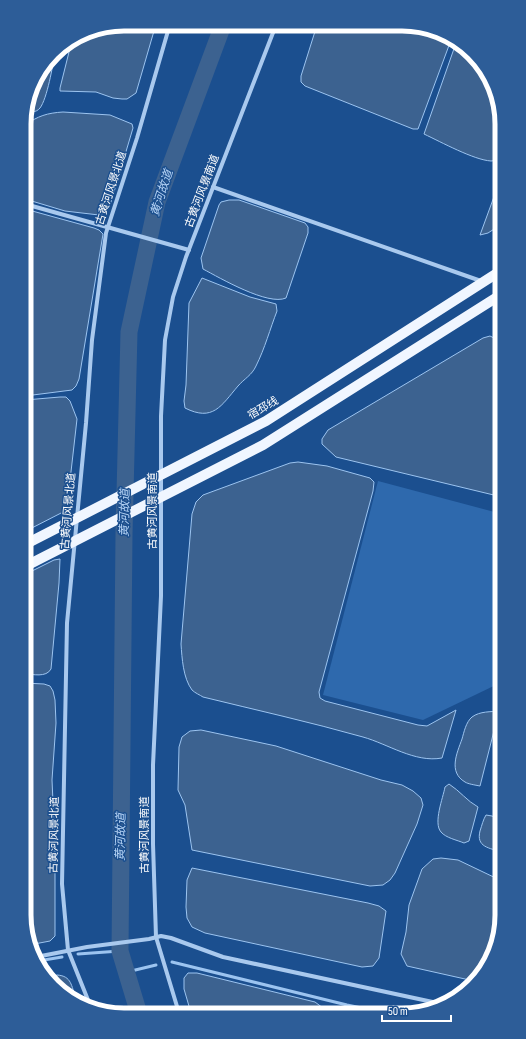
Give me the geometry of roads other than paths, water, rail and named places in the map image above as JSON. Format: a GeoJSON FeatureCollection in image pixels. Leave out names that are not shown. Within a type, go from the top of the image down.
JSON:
{"type":"FeatureCollection","features":[{"type":"Feature","properties":{"kind":"main road","name":"宿邳线"},"geometry":{"type":"LineString","coordinates":[[31,541],[266,421],[495,275]]}},
{"type":"Feature","properties":{"kind":"main road"},"geometry":{"type":"LineString","coordinates":[[31,563],[264,445],[495,298]]}},
{"type":"Feature","properties":{"kind":"street","name":"古黄河风景北道"},"geometry":{"type":"LineString","coordinates":[[88,1000],[68,950],[62,884],[67,623],[86,423],[92,340],[106,233],[137,138],[168,31]]}},
{"type":"Feature","properties":{"kind":"street","name":"古黄河风景南道"},"geometry":{"type":"LineString","coordinates":[[177,1008],[156,937],[153,844],[153,765],[161,596],[160,416],[166,340],[173,297],[189,250],[274,31]]}},
{"type":"Feature","properties":{"kind":"street"},"geometry":{"type":"LineString","coordinates":[[213,187],[484,282]]}},
{"type":"Feature","properties":{"kind":"street"},"geometry":{"type":"LineString","coordinates":[[31,206],[189,250]]}},
{"type":"Feature","properties":{"kind":"street"},"geometry":{"type":"LineString","coordinates":[[41,955],[87,946],[149,939],[161,936],[171,938],[223,957],[434,1002]]}},
{"type":"Feature","properties":{"kind":"waterway","name":"黄河故道"},"geometry":{"type":"LineString","coordinates":[[137,1008],[120,951],[124,534],[129,332],[157,202],[221,31]]}},
{"type":"Feature","properties":{"kind":"waterway"},"geometry":{"type":"LineString","coordinates":[[78,954],[120,951]]}},
{"type":"Feature","properties":{"kind":"waterway"},"geometry":{"type":"LineString","coordinates":[[43,960],[62,957]]}},
{"type":"Feature","properties":{"kind":"waterway"},"geometry":{"type":"LineString","coordinates":[[172,962],[362,1008]]}},
{"type":"Feature","properties":{"kind":"waterway"},"geometry":{"type":"LineString","coordinates":[[127,972],[156,965]]}}]}
